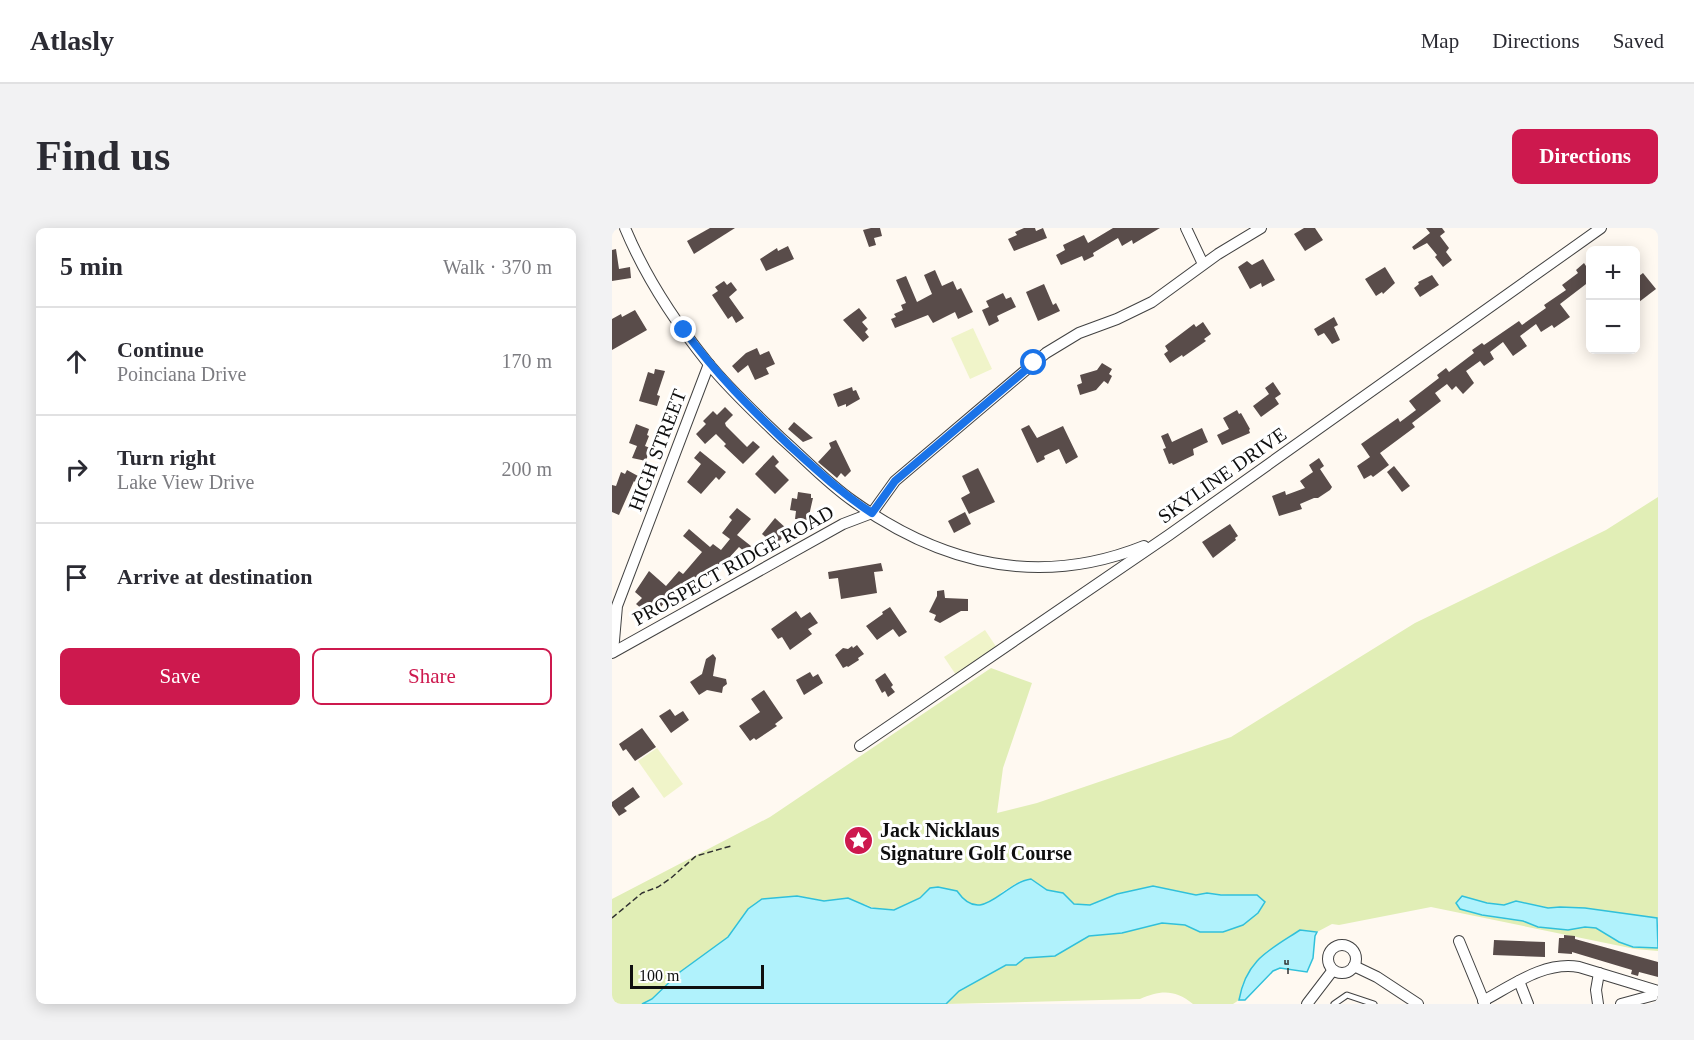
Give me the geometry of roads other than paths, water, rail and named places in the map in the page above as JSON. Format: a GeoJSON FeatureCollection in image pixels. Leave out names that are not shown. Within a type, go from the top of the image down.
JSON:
{"type":"FeatureCollection","features":[{"type":"Feature","properties":{"kind":"street"},"geometry":{"type":"LineString","coordinates":[[625,228],[636,253],[655,285],[709,364],[743,402],[832,484],[908,535],[943,550],[1014,567],[1072,566],[1098,562],[1143,547],[1169,535]]}},
{"type":"Feature","properties":{"kind":"street"},"geometry":{"type":"LineString","coordinates":[[1186,228],[1203,264]]}},
{"type":"Feature","properties":{"kind":"street"},"geometry":{"type":"LineString","coordinates":[[872,513],[895,481],[1046,353],[1079,333],[1117,319],[1152,302],[1203,264],[1261,228]]}},
{"type":"Feature","properties":{"kind":"street","name":"SKYLINE DRIVE"},"geometry":{"type":"LineString","coordinates":[[860,746],[1169,535],[1600,228]]}},
{"type":"Feature","properties":{"kind":"street","name":"HIGH STREET"},"geometry":{"type":"LineString","coordinates":[[613,652],[617,606],[709,364]]}},
{"type":"Feature","properties":{"kind":"street","name":"PROSPECT RIDGE ROAD"},"geometry":{"type":"LineString","coordinates":[[613,652],[843,524],[872,513]]}},
{"type":"Feature","properties":{"kind":"street"},"geometry":{"type":"LineString","coordinates":[[1459,941],[1484,1002],[1519,981],[1545,968],[1555,966],[1579,966],[1658,992]]}},
{"type":"Feature","properties":{"kind":"street"},"geometry":{"type":"LineString","coordinates":[[1338,946],[1345,946],[1353,950],[1356,958],[1354,966],[1345,973],[1333,970],[1329,963],[1332,950],[1338,946]]}},
{"type":"Feature","properties":{"kind":"street"},"geometry":{"type":"LineString","coordinates":[[1354,966],[1377,977],[1418,1004]]}},
{"type":"Feature","properties":{"kind":"street"},"geometry":{"type":"LineString","coordinates":[[1307,1004],[1333,970]]}},
{"type":"Feature","properties":{"kind":"street"},"geometry":{"type":"LineString","coordinates":[[1598,1004],[1596,990],[1599,973]]}},
{"type":"Feature","properties":{"kind":"street"},"geometry":{"type":"LineString","coordinates":[[1519,981],[1528,1004]]}},
{"type":"Feature","properties":{"kind":"street"},"geometry":{"type":"LineString","coordinates":[[1622,1004],[1658,992]]}},
{"type":"Feature","properties":{"kind":"lane"},"geometry":{"type":"LineString","coordinates":[[1334,1004],[1347,995],[1374,1004]]}},
{"type":"Feature","properties":{"kind":"water"},"geometry":{"type":"Polygon","coordinates":[[[1031,879],[1047,890],[1063,893],[1074,904],[1090,905],[1117,894],[1153,886],[1196,895],[1207,893],[1257,895],[1265,902],[1258,913],[1243,925],[1223,932],[1200,932],[1185,925],[1162,923],[1122,933],[1089,936],[1055,956],[1025,958],[1016,965],[1006,965],[959,991],[946,1004],[642,1004],[652,999],[680,972],[728,937],[748,909],[762,899],[797,896],[824,901],[848,898],[871,908],[894,910],[920,898],[930,888],[938,887],[957,891],[966,901],[975,905],[984,904],[1021,882],[1031,879]]]}},
{"type":"Feature","properties":{"kind":"water"},"geometry":{"type":"Polygon","coordinates":[[[1462,896],[1504,905],[1516,901],[1548,908],[1585,908],[1657,918],[1658,948],[1633,947],[1619,942],[1596,928],[1568,930],[1538,927],[1523,921],[1482,915],[1460,909],[1456,903],[1462,896]]]}},
{"type":"Feature","properties":{"kind":"water"},"geometry":{"type":"Polygon","coordinates":[[[1300,930],[1317,932],[1313,958],[1307,972],[1280,968],[1273,971],[1245,1000],[1239,1000],[1242,986],[1253,966],[1269,950],[1300,930]]]}},
{"type":"Feature","properties":{"kind":"place","name":"Jack Nicklaus Signature Golf Course"},"geometry":{"type":"Point","coordinates":[859,841]}}]}
